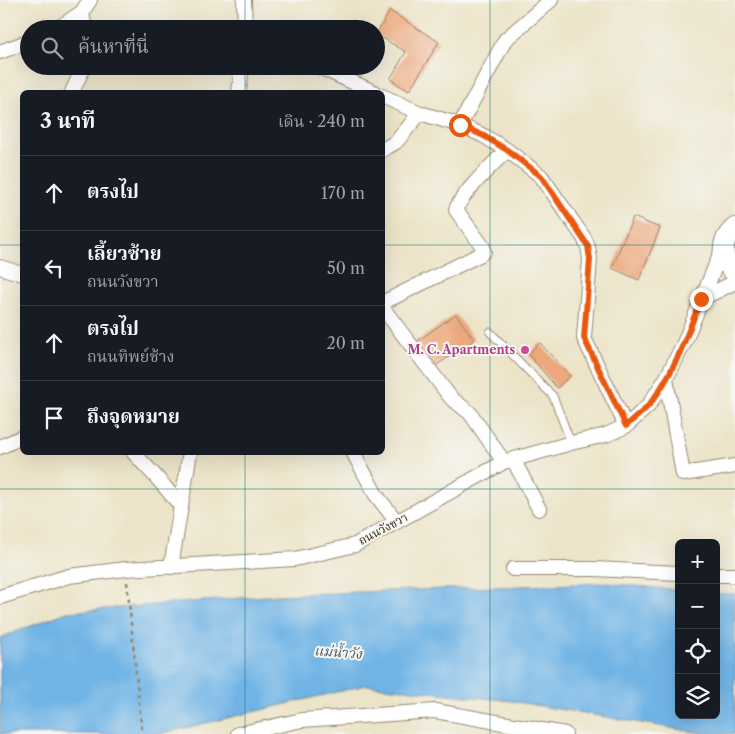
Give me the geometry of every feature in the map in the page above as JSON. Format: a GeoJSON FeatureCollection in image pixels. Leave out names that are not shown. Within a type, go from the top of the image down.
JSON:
{"type":"FeatureCollection","features":[{"type":"Feature","properties":{"kind":"street"},"geometry":{"type":"LineString","coordinates":[[244,0],[245,20]]}},
{"type":"Feature","properties":{"kind":"street"},"geometry":{"type":"LineString","coordinates":[[460,125],[505,40],[551,0]]}},
{"type":"Feature","properties":{"kind":"street"},"geometry":{"type":"LineString","coordinates":[[68,20],[86,6]]}},
{"type":"Feature","properties":{"kind":"street"},"geometry":{"type":"LineString","coordinates":[[85,20],[86,6]]}},
{"type":"Feature","properties":{"kind":"street"},"geometry":{"type":"LineString","coordinates":[[0,52],[20,44]]}},
{"type":"Feature","properties":{"kind":"street"},"geometry":{"type":"LineString","coordinates":[[73,90],[80,75]]}},
{"type":"Feature","properties":{"kind":"street"},"geometry":{"type":"LineString","coordinates":[[239,90],[241,75]]}},
{"type":"Feature","properties":{"kind":"street"},"geometry":{"type":"LineString","coordinates":[[337,75],[370,90]]}},
{"type":"Feature","properties":{"kind":"street"},"geometry":{"type":"LineString","coordinates":[[385,97],[420,114],[460,125],[484,136],[507,150],[541,176],[588,246],[590,259],[584,338],[626,426]]}},
{"type":"Feature","properties":{"kind":"street"},"geometry":{"type":"LineString","coordinates":[[385,148],[396,142],[420,114]]}},
{"type":"Feature","properties":{"kind":"street"},"geometry":{"type":"LineString","coordinates":[[385,302],[484,251],[456,210],[470,189],[507,150]]}},
{"type":"Feature","properties":{"kind":"street"},"geometry":{"type":"LineString","coordinates":[[731,231],[724,255],[727,265],[735,273]]}},
{"type":"Feature","properties":{"kind":"street"},"geometry":{"type":"LineString","coordinates":[[701,299],[731,231]]}},
{"type":"Feature","properties":{"kind":"street"},"geometry":{"type":"LineString","coordinates":[[0,267],[20,273]]}},
{"type":"Feature","properties":{"kind":"street"},"geometry":{"type":"LineString","coordinates":[[701,299],[735,282]]}},
{"type":"Feature","properties":{"kind":"street","name":"ถนนวังขวา"},"geometry":{"type":"LineString","coordinates":[[0,597],[69,576],[126,568],[295,560],[355,545],[509,460],[606,435],[626,426],[648,406],[666,379],[682,347],[701,299]]}},
{"type":"Feature","properties":{"kind":"street"},"geometry":{"type":"LineString","coordinates":[[385,311],[451,398],[470,413],[509,460],[539,509]]}},
{"type":"Feature","properties":{"kind":"street"},"geometry":{"type":"LineString","coordinates":[[666,379],[683,474],[735,466]]}},
{"type":"Feature","properties":{"kind":"street"},"geometry":{"type":"LineString","coordinates":[[0,447],[20,438]]}},
{"type":"Feature","properties":{"kind":"street"},"geometry":{"type":"LineString","coordinates":[[136,455],[181,506]]}},
{"type":"Feature","properties":{"kind":"street"},"geometry":{"type":"LineString","coordinates":[[171,567],[190,455]]}},
{"type":"Feature","properties":{"kind":"street"},"geometry":{"type":"LineString","coordinates":[[355,455],[376,494],[398,522]]}},
{"type":"Feature","properties":{"kind":"street"},"geometry":{"type":"LineString","coordinates":[[513,569],[594,569],[675,573]]}},
{"type":"Feature","properties":{"kind":"street"},"geometry":{"type":"LineString","coordinates":[[720,575],[735,575]]}},
{"type":"Feature","properties":{"kind":"street"},"geometry":{"type":"LineString","coordinates":[[238,734],[302,720],[434,712],[565,734]]}},
{"type":"Feature","properties":{"kind":"lane"},"geometry":{"type":"LineString","coordinates":[[490,332],[552,396],[571,443]]}},
{"type":"Feature","properties":{"kind":"path"},"geometry":{"type":"LineString","coordinates":[[126,568],[142,734]]}},
{"type":"Feature","properties":{"kind":"water","name":"แม่น้ำวัง"},"geometry":{"type":"Polygon","coordinates":[[[605,583],[675,590],[675,719],[720,719],[720,593],[735,594],[735,734],[707,734],[511,701],[366,685],[160,734],[0,734],[0,638],[67,612],[278,595],[605,583]]]}},
{"type":"Feature","properties":{"kind":"building"},"geometry":{"type":"Polygon","coordinates":[[[390,11],[439,42],[409,91],[390,79],[406,52],[385,39],[385,20],[390,11]]]}},
{"type":"Feature","properties":{"kind":"building"},"geometry":{"type":"Polygon","coordinates":[[[633,217],[660,228],[639,280],[612,268],[633,217]]]}},
{"type":"Feature","properties":{"kind":"building"},"geometry":{"type":"Polygon","coordinates":[[[456,314],[474,340],[434,367],[416,342],[456,314]]]}},
{"type":"Feature","properties":{"kind":"building"},"geometry":{"type":"Polygon","coordinates":[[[540,343],[570,376],[557,388],[528,354],[540,343]]]}},
{"type":"Feature","properties":{"kind":"place","name":"M. C. Apartments"},"geometry":{"type":"Point","coordinates":[525,350]}},
{"type":"Feature","properties":{"kind":"route"},"geometry":{"type":"LineString","coordinates":[[460,125],[484,136],[507,150],[541,176],[584,238],[590,253],[584,338],[626,426],[648,406],[666,379],[684,343],[701,299]]}}]}
